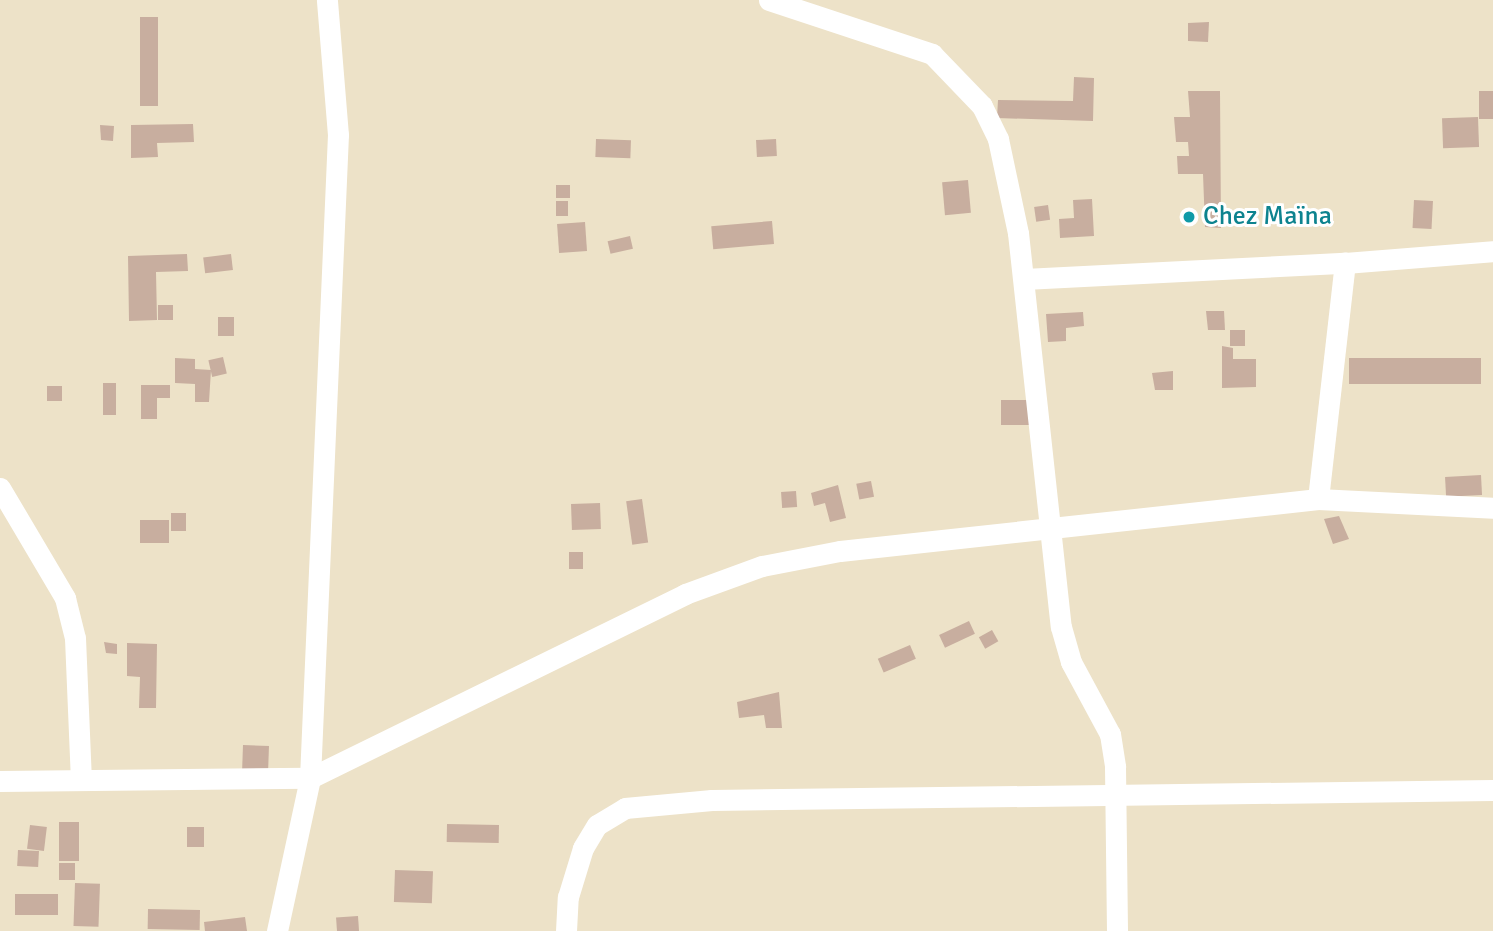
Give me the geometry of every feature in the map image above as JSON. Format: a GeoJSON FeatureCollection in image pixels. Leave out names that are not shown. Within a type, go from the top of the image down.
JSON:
{"type":"FeatureCollection","features":[{"type":"Feature","properties":{"kind":"street"},"geometry":{"type":"LineString","coordinates":[[277,931],[310,778],[338,135],[327,0]]}},
{"type":"Feature","properties":{"kind":"street"},"geometry":{"type":"LineString","coordinates":[[769,0],[932,54],[982,106],[1009,171],[1024,279],[1061,627],[1071,662],[1110,734],[1115,793],[1117,931]]}},
{"type":"Feature","properties":{"kind":"street"},"geometry":{"type":"LineString","coordinates":[[1024,279],[1345,263],[1493,251]]}},
{"type":"Feature","properties":{"kind":"street"},"geometry":{"type":"LineString","coordinates":[[1318,499],[1345,263]]}},
{"type":"Feature","properties":{"kind":"street"},"geometry":{"type":"LineString","coordinates":[[0,488],[65,598],[75,638],[80,780]]}},
{"type":"Feature","properties":{"kind":"street"},"geometry":{"type":"LineString","coordinates":[[0,781],[310,778],[685,594],[762,566],[840,551],[1318,499],[1493,508]]}},
{"type":"Feature","properties":{"kind":"street"},"geometry":{"type":"LineString","coordinates":[[566,931],[568,897],[583,848],[597,825],[625,807],[712,800],[1493,790]]}},
{"type":"Feature","properties":{"kind":"building"},"geometry":{"type":"Polygon","coordinates":[[[140,17],[158,17],[158,106],[140,106],[140,17]]]}},
{"type":"Feature","properties":{"kind":"building"},"geometry":{"type":"Polygon","coordinates":[[[1209,22],[1208,42],[1188,41],[1188,23],[1209,22]]]}},
{"type":"Feature","properties":{"kind":"building"},"geometry":{"type":"Polygon","coordinates":[[[1074,77],[1094,78],[1093,121],[997,118],[998,100],[1073,101],[1074,77]]]}},
{"type":"Feature","properties":{"kind":"building"},"geometry":{"type":"Polygon","coordinates":[[[1188,91],[1220,91],[1221,228],[1205,227],[1203,174],[1178,174],[1177,156],[1189,156],[1188,142],[1176,142],[1174,117],[1190,117],[1188,91]]]}},
{"type":"Feature","properties":{"kind":"building"},"geometry":{"type":"Polygon","coordinates":[[[1479,91],[1493,91],[1493,119],[1479,119],[1479,91]]]}},
{"type":"Feature","properties":{"kind":"building"},"geometry":{"type":"Polygon","coordinates":[[[1478,117],[1479,147],[1443,148],[1442,118],[1478,117]]]}},
{"type":"Feature","properties":{"kind":"building"},"geometry":{"type":"Polygon","coordinates":[[[193,124],[194,142],[157,143],[158,157],[131,158],[131,125],[193,124]]]}},
{"type":"Feature","properties":{"kind":"building"},"geometry":{"type":"Polygon","coordinates":[[[100,125],[114,126],[113,141],[101,140],[100,125]]]}},
{"type":"Feature","properties":{"kind":"building"},"geometry":{"type":"Polygon","coordinates":[[[596,139],[631,140],[630,158],[595,157],[596,139]]]}},
{"type":"Feature","properties":{"kind":"building"},"geometry":{"type":"Polygon","coordinates":[[[776,139],[777,156],[757,157],[756,140],[776,139]]]}},
{"type":"Feature","properties":{"kind":"building"},"geometry":{"type":"Polygon","coordinates":[[[968,180],[971,213],[945,215],[942,182],[968,180]]]}},
{"type":"Feature","properties":{"kind":"building"},"geometry":{"type":"Polygon","coordinates":[[[556,185],[570,185],[570,198],[556,198],[556,185]]]}},
{"type":"Feature","properties":{"kind":"building"},"geometry":{"type":"Polygon","coordinates":[[[1092,199],[1094,236],[1060,238],[1059,219],[1074,218],[1073,200],[1092,199]]]}},
{"type":"Feature","properties":{"kind":"building"},"geometry":{"type":"Polygon","coordinates":[[[1414,200],[1433,201],[1432,229],[1413,228],[1414,200]]]}},
{"type":"Feature","properties":{"kind":"building"},"geometry":{"type":"Polygon","coordinates":[[[556,201],[568,201],[568,216],[556,216],[556,201]]]}},
{"type":"Feature","properties":{"kind":"building"},"geometry":{"type":"Polygon","coordinates":[[[1048,205],[1050,220],[1036,222],[1034,207],[1048,205]]]}},
{"type":"Feature","properties":{"kind":"building"},"geometry":{"type":"Polygon","coordinates":[[[772,221],[774,244],[713,249],[711,226],[772,221]]]}},
{"type":"Feature","properties":{"kind":"building"},"geometry":{"type":"Polygon","coordinates":[[[585,222],[587,251],[559,253],[557,224],[585,222]]]}},
{"type":"Feature","properties":{"kind":"building"},"geometry":{"type":"Polygon","coordinates":[[[630,236],[633,249],[611,254],[608,241],[630,236]]]}},
{"type":"Feature","properties":{"kind":"building"},"geometry":{"type":"Polygon","coordinates":[[[187,254],[188,271],[156,272],[157,320],[129,321],[128,256],[187,254]]]}},
{"type":"Feature","properties":{"kind":"building"},"geometry":{"type":"Polygon","coordinates":[[[231,254],[233,270],[205,273],[203,257],[231,254]]]}},
{"type":"Feature","properties":{"kind":"building"},"geometry":{"type":"Polygon","coordinates":[[[158,305],[173,305],[173,320],[158,320],[158,305]]]}},
{"type":"Feature","properties":{"kind":"building"},"geometry":{"type":"Polygon","coordinates":[[[1206,311],[1224,311],[1225,330],[1208,330],[1206,311]]]}},
{"type":"Feature","properties":{"kind":"building"},"geometry":{"type":"Polygon","coordinates":[[[1083,312],[1084,326],[1066,328],[1066,341],[1048,342],[1046,314],[1083,312]]]}},
{"type":"Feature","properties":{"kind":"building"},"geometry":{"type":"Polygon","coordinates":[[[218,317],[234,317],[234,336],[218,336],[218,317]]]}},
{"type":"Feature","properties":{"kind":"building"},"geometry":{"type":"Polygon","coordinates":[[[1230,330],[1245,330],[1245,346],[1230,346],[1230,330]]]}},
{"type":"Feature","properties":{"kind":"building"},"geometry":{"type":"Polygon","coordinates":[[[1222,346],[1233,348],[1233,359],[1256,359],[1256,387],[1222,388],[1222,346]]]}},
{"type":"Feature","properties":{"kind":"building"},"geometry":{"type":"Polygon","coordinates":[[[223,357],[227,374],[212,377],[208,360],[223,357]]]}},
{"type":"Feature","properties":{"kind":"building"},"geometry":{"type":"Polygon","coordinates":[[[175,358],[195,359],[195,369],[211,370],[209,402],[195,402],[195,384],[175,383],[175,358]]]}},
{"type":"Feature","properties":{"kind":"building"},"geometry":{"type":"Polygon","coordinates":[[[1349,358],[1481,358],[1481,384],[1349,384],[1349,358]]]}},
{"type":"Feature","properties":{"kind":"building"},"geometry":{"type":"Polygon","coordinates":[[[1173,371],[1173,390],[1155,390],[1152,373],[1173,371]]]}},
{"type":"Feature","properties":{"kind":"building"},"geometry":{"type":"Polygon","coordinates":[[[103,383],[116,383],[116,415],[103,415],[103,383]]]}},
{"type":"Feature","properties":{"kind":"building"},"geometry":{"type":"Polygon","coordinates":[[[141,385],[170,385],[170,398],[157,398],[157,419],[141,419],[141,385]]]}},
{"type":"Feature","properties":{"kind":"building"},"geometry":{"type":"Polygon","coordinates":[[[47,386],[62,386],[62,401],[47,401],[47,386]]]}},
{"type":"Feature","properties":{"kind":"building"},"geometry":{"type":"Polygon","coordinates":[[[1001,400],[1032,400],[1032,425],[1001,425],[1001,400]]]}},
{"type":"Feature","properties":{"kind":"building"},"geometry":{"type":"Polygon","coordinates":[[[1481,475],[1482,495],[1446,497],[1445,477],[1481,475]]]}},
{"type":"Feature","properties":{"kind":"building"},"geometry":{"type":"Polygon","coordinates":[[[871,481],[874,497],[859,500],[856,484],[871,481]]]}},
{"type":"Feature","properties":{"kind":"building"},"geometry":{"type":"Polygon","coordinates":[[[838,485],[846,518],[830,522],[825,503],[814,506],[811,493],[838,485]]]}},
{"type":"Feature","properties":{"kind":"building"},"geometry":{"type":"Polygon","coordinates":[[[796,491],[797,507],[782,508],[781,492],[796,491]]]}},
{"type":"Feature","properties":{"kind":"building"},"geometry":{"type":"Polygon","coordinates":[[[642,499],[648,543],[632,545],[626,501],[642,499]]]}},
{"type":"Feature","properties":{"kind":"building"},"geometry":{"type":"Polygon","coordinates":[[[600,503],[601,529],[572,530],[571,504],[600,503]]]}},
{"type":"Feature","properties":{"kind":"building"},"geometry":{"type":"Polygon","coordinates":[[[171,513],[186,513],[186,531],[171,531],[171,513]]]}},
{"type":"Feature","properties":{"kind":"building"},"geometry":{"type":"Polygon","coordinates":[[[1339,516],[1349,539],[1333,544],[1324,519],[1339,516]]]}},
{"type":"Feature","properties":{"kind":"building"},"geometry":{"type":"Polygon","coordinates":[[[140,520],[169,520],[169,543],[140,543],[140,520]]]}},
{"type":"Feature","properties":{"kind":"building"},"geometry":{"type":"Polygon","coordinates":[[[569,552],[583,552],[583,569],[569,569],[569,552]]]}},
{"type":"Feature","properties":{"kind":"building"},"geometry":{"type":"Polygon","coordinates":[[[969,621],[975,634],[945,648],[939,635],[969,621]]]}},
{"type":"Feature","properties":{"kind":"building"},"geometry":{"type":"Polygon","coordinates":[[[992,630],[998,641],[985,649],[979,637],[992,630]]]}},
{"type":"Feature","properties":{"kind":"building"},"geometry":{"type":"Polygon","coordinates":[[[104,642],[117,644],[117,654],[106,653],[104,642]]]}},
{"type":"Feature","properties":{"kind":"building"},"geometry":{"type":"Polygon","coordinates":[[[127,643],[157,644],[156,708],[139,708],[140,677],[127,676],[127,643]]]}},
{"type":"Feature","properties":{"kind":"building"},"geometry":{"type":"Polygon","coordinates":[[[910,645],[916,659],[884,672],[878,659],[910,645]]]}},
{"type":"Feature","properties":{"kind":"building"},"geometry":{"type":"Polygon","coordinates":[[[779,692],[782,728],[766,728],[764,715],[739,718],[737,702],[779,692]]]}},
{"type":"Feature","properties":{"kind":"building"},"geometry":{"type":"Polygon","coordinates":[[[243,745],[269,746],[268,773],[242,772],[243,745]]]}},
{"type":"Feature","properties":{"kind":"building"},"geometry":{"type":"Polygon","coordinates":[[[59,822],[79,822],[79,861],[59,861],[59,822]]]}},
{"type":"Feature","properties":{"kind":"building"},"geometry":{"type":"Polygon","coordinates":[[[447,824],[499,825],[499,843],[447,842],[447,824]]]}},
{"type":"Feature","properties":{"kind":"building"},"geometry":{"type":"Polygon","coordinates":[[[30,825],[47,827],[44,851],[27,849],[30,825]]]}},
{"type":"Feature","properties":{"kind":"building"},"geometry":{"type":"Polygon","coordinates":[[[187,827],[204,827],[204,847],[187,847],[187,827]]]}},
{"type":"Feature","properties":{"kind":"building"},"geometry":{"type":"Polygon","coordinates":[[[18,850],[39,851],[38,867],[17,866],[18,850]]]}},
{"type":"Feature","properties":{"kind":"building"},"geometry":{"type":"Polygon","coordinates":[[[59,863],[75,863],[75,880],[59,880],[59,863]]]}},
{"type":"Feature","properties":{"kind":"building"},"geometry":{"type":"Polygon","coordinates":[[[395,870],[433,871],[432,903],[394,902],[395,870]]]}},
{"type":"Feature","properties":{"kind":"building"},"geometry":{"type":"Polygon","coordinates":[[[75,883],[100,884],[98,927],[73,926],[75,883]]]}},
{"type":"Feature","properties":{"kind":"building"},"geometry":{"type":"Polygon","coordinates":[[[15,894],[58,894],[58,915],[15,915],[15,894]]]}},
{"type":"Feature","properties":{"kind":"building"},"geometry":{"type":"Polygon","coordinates":[[[148,909],[200,910],[200,930],[148,929],[148,909]]]}},
{"type":"Feature","properties":{"kind":"building"},"geometry":{"type":"Polygon","coordinates":[[[358,916],[359,931],[337,931],[336,918],[358,916]]]}},
{"type":"Feature","properties":{"kind":"building"},"geometry":{"type":"Polygon","coordinates":[[[245,917],[247,931],[205,931],[204,922],[245,917]]]}},
{"type":"Feature","properties":{"kind":"place","name":"Chez Maïna"},"geometry":{"type":"Point","coordinates":[1189,217]}}]}
